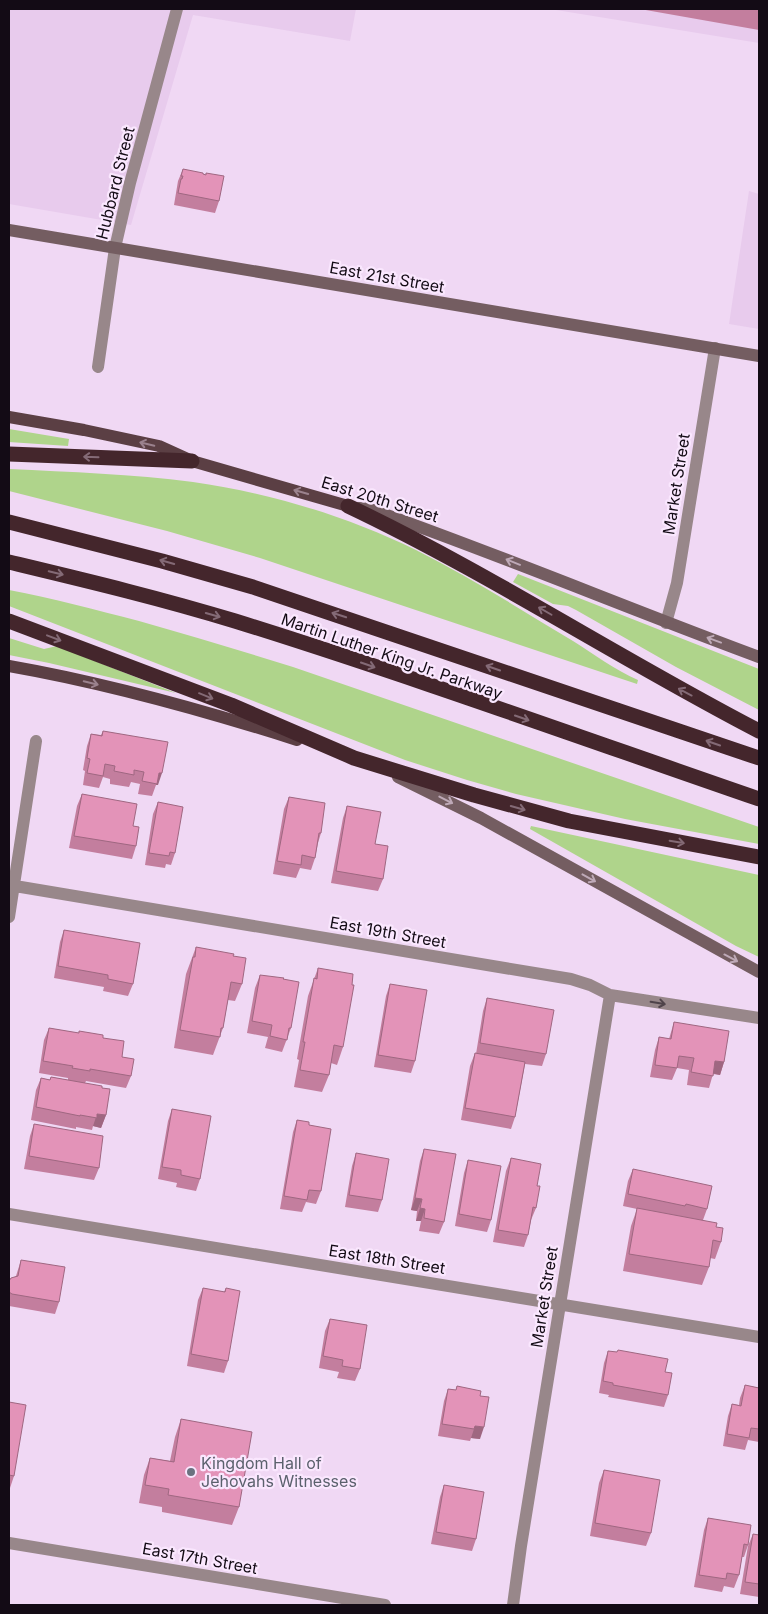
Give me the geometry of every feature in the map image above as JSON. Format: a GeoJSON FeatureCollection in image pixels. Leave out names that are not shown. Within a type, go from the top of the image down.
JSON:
{"type":"FeatureCollection","features":[{"type":"Feature","properties":{"kind":"highway"},"geometry":{"type":"LineString","coordinates":[[9,454],[192,461]]}},
{"type":"Feature","properties":{"kind":"highway"},"geometry":{"type":"LineString","coordinates":[[348,506],[456,560],[673,685],[759,731]]}},
{"type":"Feature","properties":{"kind":"highway","name":"Martin Luther King Jr. Parkway"},"geometry":{"type":"LineString","coordinates":[[9,522],[162,561],[254,587],[759,758]]}},
{"type":"Feature","properties":{"kind":"highway","name":"Martin Luther King Jr. Parkway"},"geometry":{"type":"LineString","coordinates":[[9,562],[101,584],[233,621],[374,667],[759,799]]}},
{"type":"Feature","properties":{"kind":"highway"},"geometry":{"type":"LineString","coordinates":[[9,621],[231,705],[354,758],[536,814],[759,857]]}},
{"type":"Feature","properties":{"kind":"main road","name":"East 20th Street"},"geometry":{"type":"LineString","coordinates":[[9,417],[159,446],[192,461],[348,506]]}},
{"type":"Feature","properties":{"kind":"main road"},"geometry":{"type":"LineString","coordinates":[[9,666],[162,701],[259,728],[354,758]]}},
{"type":"Feature","properties":{"kind":"street","name":"Hubbard Street"},"geometry":{"type":"LineString","coordinates":[[98,367],[115,248],[130,183],[177,9]]}},
{"type":"Feature","properties":{"kind":"street","name":"East 21st Street"},"geometry":{"type":"LineString","coordinates":[[9,230],[759,356]]}},
{"type":"Feature","properties":{"kind":"street","name":"Market Street"},"geometry":{"type":"LineString","coordinates":[[666,623],[677,583],[714,348]]}},
{"type":"Feature","properties":{"kind":"street","name":"East 20th Street"},"geometry":{"type":"LineString","coordinates":[[348,506],[370,509],[469,544],[666,623],[759,657]]}},
{"type":"Feature","properties":{"kind":"street"},"geometry":{"type":"LineString","coordinates":[[9,917],[11,885],[36,742]]}},
{"type":"Feature","properties":{"kind":"street"},"geometry":{"type":"LineString","coordinates":[[354,758],[473,814],[759,972]]}},
{"type":"Feature","properties":{"kind":"street","name":"East 19th Street"},"geometry":{"type":"LineString","coordinates":[[11,885],[571,979],[590,985],[610,995],[759,1018]]}},
{"type":"Feature","properties":{"kind":"street","name":"Market Street"},"geometry":{"type":"LineString","coordinates":[[513,1605],[610,995]]}},
{"type":"Feature","properties":{"kind":"street","name":"East 18th Street"},"geometry":{"type":"LineString","coordinates":[[9,1214],[759,1337]]}},
{"type":"Feature","properties":{"kind":"street","name":"East 17th Street"},"geometry":{"type":"LineString","coordinates":[[9,1543],[385,1605]]}},
{"type":"Feature","properties":{"kind":"shaded area"},"geometry":{"type":"Polygon","coordinates":[[[9,9],[356,9],[350,41],[193,15],[131,225],[9,204],[9,9]]]}},
{"type":"Feature","properties":{"kind":"shaded area"},"geometry":{"type":"Polygon","coordinates":[[[550,9],[759,9],[759,43],[550,9]]]}},
{"type":"Feature","properties":{"kind":"shaded area"},"geometry":{"type":"Polygon","coordinates":[[[749,191],[759,194],[759,329],[729,324],[749,191]]]}},
{"type":"Feature","properties":{"kind":"green space"},"geometry":{"type":"Polygon","coordinates":[[[9,429],[69,439],[68,446],[9,442],[9,429]]]}},
{"type":"Feature","properties":{"kind":"green space"},"geometry":{"type":"Polygon","coordinates":[[[9,469],[124,475],[193,482],[251,492],[335,516],[390,538],[456,571],[613,667],[638,680],[637,684],[260,558],[167,531],[9,491],[9,469]]]}},
{"type":"Feature","properties":{"kind":"green space"},"geometry":{"type":"Polygon","coordinates":[[[518,574],[759,669],[759,710],[676,667],[576,610],[568,606],[553,604],[513,582],[518,574]]]}},
{"type":"Feature","properties":{"kind":"green space"},"geometry":{"type":"Polygon","coordinates":[[[9,590],[58,600],[139,621],[293,667],[759,827],[759,844],[625,819],[516,794],[405,760],[9,606],[9,590]]]}},
{"type":"Feature","properties":{"kind":"green space"},"geometry":{"type":"Polygon","coordinates":[[[9,638],[44,649],[57,646],[176,693],[9,655],[9,638]]]}},
{"type":"Feature","properties":{"kind":"green space"},"geometry":{"type":"Polygon","coordinates":[[[531,826],[759,875],[759,957],[736,946],[530,829],[531,826]]]}},
{"type":"Feature","properties":{"kind":"building"},"geometry":{"type":"Polygon","coordinates":[[[183,169],[206,175],[206,173],[224,176],[219,201],[178,193],[183,169]]]}},
{"type":"Feature","properties":{"kind":"building"},"geometry":{"type":"Polygon","coordinates":[[[103,731],[168,742],[162,773],[159,773],[157,784],[142,781],[144,772],[134,770],[134,775],[114,771],[115,766],[105,764],[103,776],[87,773],[90,759],[87,758],[91,734],[102,736],[103,731]]]}},
{"type":"Feature","properties":{"kind":"building"},"geometry":{"type":"Polygon","coordinates":[[[82,794],[137,804],[133,826],[139,827],[136,846],[74,836],[82,794]]]}},
{"type":"Feature","properties":{"kind":"building"},"geometry":{"type":"Polygon","coordinates":[[[289,797],[325,803],[315,858],[302,855],[301,865],[277,861],[289,797]]]}},
{"type":"Feature","properties":{"kind":"building"},"geometry":{"type":"Polygon","coordinates":[[[158,802],[183,807],[175,853],[170,852],[169,856],[149,853],[158,802]]]}},
{"type":"Feature","properties":{"kind":"building"},"geometry":{"type":"Polygon","coordinates":[[[347,806],[381,812],[375,844],[388,846],[383,879],[336,871],[347,806]]]}},
{"type":"Feature","properties":{"kind":"building"},"geometry":{"type":"Polygon","coordinates":[[[64,930],[140,943],[133,984],[108,979],[108,975],[58,966],[64,930]]]}},
{"type":"Feature","properties":{"kind":"building"},"geometry":{"type":"Polygon","coordinates":[[[196,947],[246,958],[242,984],[231,982],[220,1037],[180,1030],[196,947]]]}},
{"type":"Feature","properties":{"kind":"building"},"geometry":{"type":"Polygon","coordinates":[[[318,968],[353,974],[352,985],[354,985],[343,1047],[334,1045],[329,1075],[300,1070],[314,978],[317,979],[318,968]]]}},
{"type":"Feature","properties":{"kind":"building"},"geometry":{"type":"Polygon","coordinates":[[[260,975],[299,982],[287,1040],[270,1036],[272,1025],[252,1021],[260,975]]]}},
{"type":"Feature","properties":{"kind":"building"},"geometry":{"type":"Polygon","coordinates":[[[390,984],[427,990],[415,1061],[378,1055],[390,984]]]}},
{"type":"Feature","properties":{"kind":"building"},"geometry":{"type":"Polygon","coordinates":[[[487,998],[554,1010],[546,1054],[480,1043],[487,998]]]}},
{"type":"Feature","properties":{"kind":"building"},"geometry":{"type":"Polygon","coordinates":[[[674,1022],[729,1031],[724,1062],[715,1061],[713,1076],[691,1072],[694,1058],[679,1056],[677,1068],[655,1065],[659,1037],[671,1039],[674,1022]]]}},
{"type":"Feature","properties":{"kind":"building"},"geometry":{"type":"Polygon","coordinates":[[[49,1028],[103,1035],[103,1038],[124,1041],[122,1057],[134,1059],[131,1076],[72,1068],[73,1066],[43,1061],[49,1028]]]}},
{"type":"Feature","properties":{"kind":"building"},"geometry":{"type":"Polygon","coordinates":[[[475,1053],[525,1062],[515,1117],[465,1108],[475,1053]]]}},
{"type":"Feature","properties":{"kind":"building"},"geometry":{"type":"Polygon","coordinates":[[[51,1077],[110,1089],[106,1115],[97,1114],[97,1118],[36,1107],[41,1078],[50,1080],[51,1077]]]}},
{"type":"Feature","properties":{"kind":"building"},"geometry":{"type":"Polygon","coordinates":[[[172,1109],[211,1116],[200,1179],[181,1175],[181,1170],[162,1167],[172,1109]]]}},
{"type":"Feature","properties":{"kind":"building"},"geometry":{"type":"Polygon","coordinates":[[[297,1120],[309,1122],[309,1125],[331,1129],[321,1191],[309,1190],[307,1200],[284,1196],[297,1120]]]}},
{"type":"Feature","properties":{"kind":"building"},"geometry":{"type":"Polygon","coordinates":[[[34,1124],[103,1136],[99,1168],[29,1156],[34,1124]]]}},
{"type":"Feature","properties":{"kind":"building"},"geometry":{"type":"Polygon","coordinates":[[[424,1149],[456,1154],[444,1222],[424,1218],[425,1209],[420,1208],[422,1199],[415,1198],[424,1149]]]}},
{"type":"Feature","properties":{"kind":"building"},"geometry":{"type":"Polygon","coordinates":[[[356,1153],[389,1159],[382,1200],[349,1195],[356,1153]]]}},
{"type":"Feature","properties":{"kind":"building"},"geometry":{"type":"Polygon","coordinates":[[[511,1158],[541,1164],[536,1208],[533,1207],[528,1235],[498,1230],[511,1158]]]}},
{"type":"Feature","properties":{"kind":"building"},"geometry":{"type":"Polygon","coordinates":[[[468,1160],[501,1166],[491,1220],[459,1214],[468,1160]]]}},
{"type":"Feature","properties":{"kind":"building"},"geometry":{"type":"Polygon","coordinates":[[[633,1169],[712,1186],[707,1209],[628,1194],[633,1169]]]}},
{"type":"Feature","properties":{"kind":"building"},"geometry":{"type":"Polygon","coordinates":[[[637,1208],[717,1223],[716,1227],[723,1228],[721,1242],[713,1240],[709,1267],[629,1254],[637,1208]]]}},
{"type":"Feature","properties":{"kind":"building"},"geometry":{"type":"Polygon","coordinates":[[[21,1260],[65,1267],[59,1302],[9,1292],[9,1281],[11,1278],[18,1276],[21,1260]]]}},
{"type":"Feature","properties":{"kind":"building"},"geometry":{"type":"Polygon","coordinates":[[[203,1288],[225,1292],[226,1288],[240,1291],[228,1361],[191,1354],[203,1288]]]}},
{"type":"Feature","properties":{"kind":"building"},"geometry":{"type":"Polygon","coordinates":[[[330,1319],[367,1325],[360,1369],[342,1366],[343,1360],[323,1356],[330,1319]]]}},
{"type":"Feature","properties":{"kind":"building"},"geometry":{"type":"Polygon","coordinates":[[[618,1350],[668,1359],[665,1372],[672,1373],[668,1395],[613,1385],[613,1383],[603,1381],[608,1351],[617,1352],[618,1350]]]}},
{"type":"Feature","properties":{"kind":"building"},"geometry":{"type":"Polygon","coordinates":[[[745,1385],[759,1388],[759,1429],[751,1428],[749,1438],[727,1434],[732,1404],[741,1406],[745,1385]]]}},
{"type":"Feature","properties":{"kind":"building"},"geometry":{"type":"Polygon","coordinates":[[[457,1386],[481,1391],[480,1396],[489,1397],[484,1427],[475,1426],[474,1429],[442,1424],[448,1389],[456,1390],[457,1386]]]}},
{"type":"Feature","properties":{"kind":"building"},"geometry":{"type":"Polygon","coordinates":[[[9,1402],[26,1405],[14,1476],[9,1475],[9,1402]]]}},
{"type":"Feature","properties":{"kind":"building"},"geometry":{"type":"Polygon","coordinates":[[[181,1419],[252,1432],[239,1507],[168,1495],[169,1489],[145,1485],[150,1458],[174,1462],[181,1419]]]}},
{"type":"Feature","properties":{"kind":"building"},"geometry":{"type":"Polygon","coordinates":[[[604,1470],[660,1480],[651,1533],[595,1523],[604,1470]]]}},
{"type":"Feature","properties":{"kind":"building"},"geometry":{"type":"Polygon","coordinates":[[[444,1485],[484,1492],[476,1539],[436,1532],[444,1485]]]}},
{"type":"Feature","properties":{"kind":"building"},"geometry":{"type":"Polygon","coordinates":[[[708,1518],[751,1525],[748,1545],[744,1544],[739,1575],[727,1573],[726,1579],[699,1575],[708,1518]]]}},
{"type":"Feature","properties":{"kind":"building"},"geometry":{"type":"Polygon","coordinates":[[[753,1534],[759,1535],[759,1584],[745,1582],[753,1534]]]}},
{"type":"Feature","properties":{"kind":"place","name":"Kingdom Hall of Jehovahs Witnesses"},"geometry":{"type":"Point","coordinates":[191,1472]}}]}
